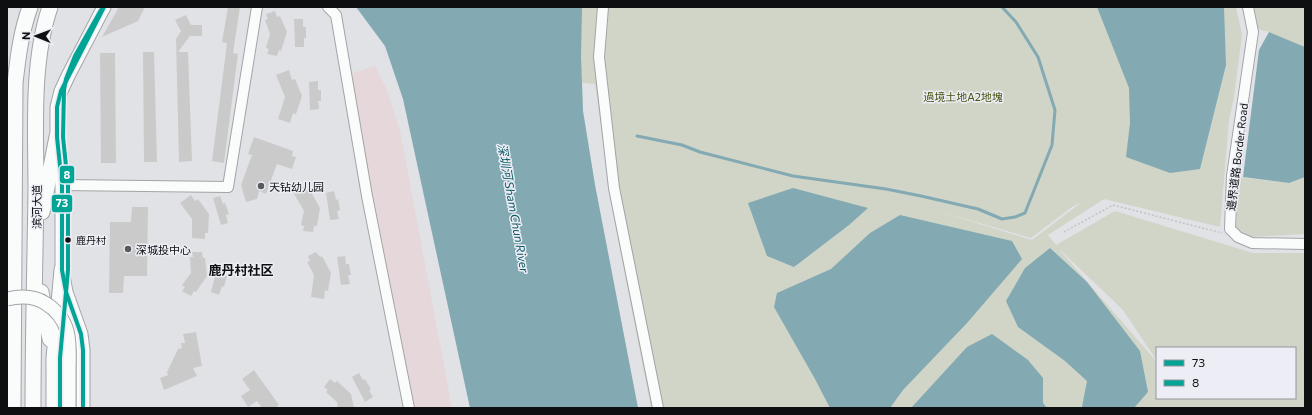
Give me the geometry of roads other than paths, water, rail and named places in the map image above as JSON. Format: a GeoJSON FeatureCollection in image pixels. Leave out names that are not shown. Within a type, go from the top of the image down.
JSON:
{"type":"FeatureCollection","features":[{"type":"Feature","properties":{"kind":"highway","name":"滨河大道"},"geometry":{"type":"LineString","coordinates":[[13,408],[15,83],[19,51],[30,7]]}},
{"type":"Feature","properties":{"kind":"highway","name":"滨河大道"},"geometry":{"type":"LineString","coordinates":[[33,408],[36,106],[38,75],[44,31],[50,7]]}},
{"type":"Feature","properties":{"kind":"highway"},"geometry":{"type":"LineString","coordinates":[[35,241],[57,137]]}},
{"type":"Feature","properties":{"kind":"highway"},"geometry":{"type":"LineString","coordinates":[[35,262],[54,358]]}},
{"type":"Feature","properties":{"kind":"highway"},"geometry":{"type":"LineString","coordinates":[[54,408],[54,358],[62,270]]}},
{"type":"Feature","properties":{"kind":"main road"},"geometry":{"type":"LineString","coordinates":[[82,408],[83,350],[81,334],[66,292],[62,270],[62,185],[57,137],[57,107],[58,89],[64,68],[96,7]]}},
{"type":"Feature","properties":{"kind":"main road"},"geometry":{"type":"LineString","coordinates":[[57,107],[61,91],[104,7]]}},
{"type":"Feature","properties":{"kind":"main road"},"geometry":{"type":"LineString","coordinates":[[7,299],[24,297],[33,298],[51,307],[64,322],[70,341],[69,408]]}},
{"type":"Feature","properties":{"kind":"street"},"geometry":{"type":"LineString","coordinates":[[62,185],[228,187],[257,7]]}},
{"type":"Feature","properties":{"kind":"street"},"geometry":{"type":"LineString","coordinates":[[328,7],[336,15],[367,196],[409,408]]}},
{"type":"Feature","properties":{"kind":"street"},"geometry":{"type":"LineString","coordinates":[[603,7],[599,57],[614,188],[658,408]]}},
{"type":"Feature","properties":{"kind":"street","name":"邊界道路 Border Road"},"geometry":{"type":"LineString","coordinates":[[1248,7],[1253,32],[1232,176],[1230,229],[1238,238],[1252,243],[1305,244]]}},
{"type":"Feature","properties":{"kind":"water","name":"深圳河 Sham Chun River"},"geometry":{"type":"Polygon","coordinates":[[[356,7],[582,7],[581,57],[583,111],[595,185],[638,408],[470,408],[403,99],[385,46],[356,7]]]}},
{"type":"Feature","properties":{"kind":"water"},"geometry":{"type":"Polygon","coordinates":[[[1097,7],[1224,7],[1226,65],[1200,169],[1170,173],[1126,157],[1130,123],[1129,88],[1097,7]]]}},
{"type":"Feature","properties":{"kind":"water"},"geometry":{"type":"Polygon","coordinates":[[[1269,32],[1305,47],[1305,177],[1289,183],[1243,177],[1259,50],[1269,32]]]}},
{"type":"Feature","properties":{"kind":"water"},"geometry":{"type":"Polygon","coordinates":[[[793,188],[868,208],[849,225],[794,267],[767,256],[748,203],[793,188]]]}},
{"type":"Feature","properties":{"kind":"water"},"geometry":{"type":"Polygon","coordinates":[[[900,215],[1012,241],[1022,259],[967,323],[903,390],[890,408],[830,408],[774,307],[777,293],[831,269],[870,233],[900,215]]]}},
{"type":"Feature","properties":{"kind":"water"},"geometry":{"type":"Polygon","coordinates":[[[1050,248],[1087,282],[1140,351],[1148,392],[1134,408],[1080,408],[1082,407],[1087,381],[1065,361],[1018,327],[1006,301],[1025,268],[1050,248]]]}},
{"type":"Feature","properties":{"kind":"water"},"geometry":{"type":"Polygon","coordinates":[[[992,334],[1028,360],[1043,378],[1043,403],[1047,408],[911,408],[967,347],[992,334]]]}},
{"type":"Feature","properties":{"kind":"waterway"},"geometry":{"type":"LineString","coordinates":[[637,136],[682,145],[700,152],[793,176],[886,189],[921,196],[978,209],[1002,219],[1015,217],[1025,213],[1052,145],[1055,110],[1038,57],[1016,22],[1002,7]]}},
{"type":"Feature","properties":{"kind":"place","name":"天钻幼儿园"},"geometry":{"type":"Point","coordinates":[261,186]}},
{"type":"Feature","properties":{"kind":"place","name":"鹿丹村"},"geometry":{"type":"Point","coordinates":[68,240]}},
{"type":"Feature","properties":{"kind":"place","name":"深城投中心"},"geometry":{"type":"Point","coordinates":[128,249]}},
{"type":"Feature","properties":{"kind":"district","name":"鹿丹村社区"},"geometry":{"type":"Point","coordinates":[241,270]}},
{"type":"Feature","properties":{"kind":"park label","name":"過境土地A2地塊"},"geometry":{"type":"Point","coordinates":[963,96]}}]}
